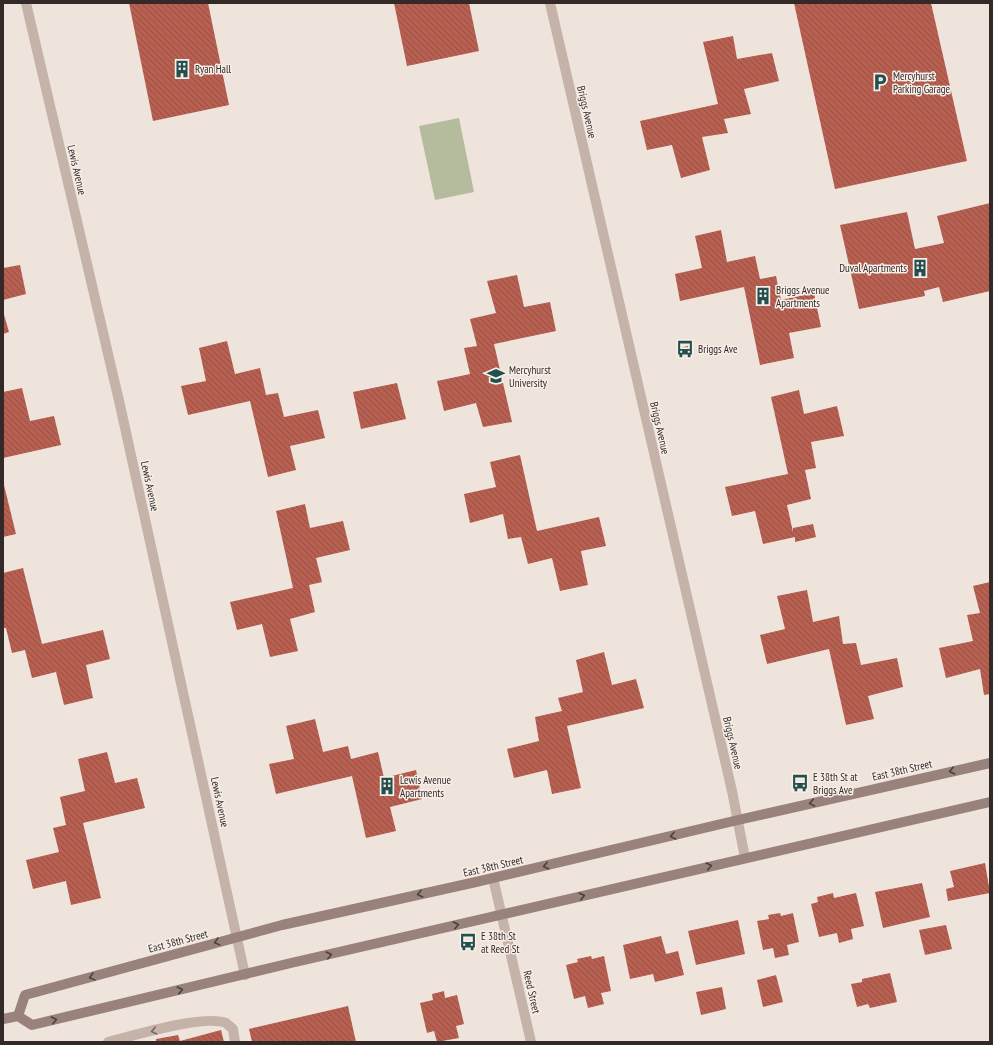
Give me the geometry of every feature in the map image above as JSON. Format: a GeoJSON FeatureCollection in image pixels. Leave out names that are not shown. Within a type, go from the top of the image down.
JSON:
{"type":"FeatureCollection","features":[{"type":"Feature","properties":{"kind":"main road","name":"East 38th Street"},"geometry":{"type":"LineString","coordinates":[[18,1016],[25,995],[237,937],[336,912],[493,878],[738,820],[990,763]]}},
{"type":"Feature","properties":{"kind":"main road"},"geometry":{"type":"LineString","coordinates":[[3,1019],[18,1016],[32,1025],[501,914],[990,802]]}},
{"type":"Feature","properties":{"kind":"street","name":"Lewis Avenue"},"geometry":{"type":"LineString","coordinates":[[26,3],[120,405],[245,975]]}},
{"type":"Feature","properties":{"kind":"street","name":"Briggs Avenue"},"geometry":{"type":"LineString","coordinates":[[550,3],[738,820],[745,858]]}},
{"type":"Feature","properties":{"kind":"street","name":"Reed Street"},"geometry":{"type":"LineString","coordinates":[[493,878],[531,1042]]}},
{"type":"Feature","properties":{"kind":"street"},"geometry":{"type":"LineString","coordinates":[[108,1042],[192,1023],[212,1021],[225,1023],[233,1029],[235,1042]]}},
{"type":"Feature","properties":{"kind":"green space"},"geometry":{"type":"Polygon","coordinates":[[[459,118],[474,192],[435,200],[419,126],[459,118]]]}},
{"type":"Feature","properties":{"kind":"building","name":"Ryan Hall"},"geometry":{"type":"Polygon","coordinates":[[[129,3],[208,3],[229,105],[153,121],[129,3]]]}},
{"type":"Feature","properties":{"kind":"building"},"geometry":{"type":"Polygon","coordinates":[[[394,3],[469,3],[479,51],[407,66],[394,3]]]}},
{"type":"Feature","properties":{"kind":"building","name":"Mercyhurst Parking Garage"},"geometry":{"type":"Polygon","coordinates":[[[794,3],[931,3],[967,161],[835,189],[794,3]]]}},
{"type":"Feature","properties":{"kind":"building"},"geometry":{"type":"Polygon","coordinates":[[[733,36],[737,59],[772,53],[779,81],[744,89],[751,114],[724,119],[728,133],[702,137],[710,170],[681,178],[672,145],[647,150],[640,121],[718,104],[703,42],[733,36]]]}},
{"type":"Feature","properties":{"kind":"building","name":"Duval Apartments"},"geometry":{"type":"Polygon","coordinates":[[[990,203],[990,291],[943,302],[939,287],[924,291],[925,296],[859,309],[840,225],[907,212],[915,249],[944,243],[937,216],[990,203]]]}},
{"type":"Feature","properties":{"kind":"building","name":"Briggs Avenue Apartments"},"geometry":{"type":"Polygon","coordinates":[[[721,230],[727,262],[755,256],[760,279],[776,276],[781,300],[814,293],[821,327],[789,333],[794,358],[760,365],[744,287],[680,301],[675,274],[702,268],[695,236],[721,230]]]}},
{"type":"Feature","properties":{"kind":"building"},"geometry":{"type":"Polygon","coordinates":[[[20,265],[26,294],[3,300],[3,268],[20,265]]]}},
{"type":"Feature","properties":{"kind":"building"},"geometry":{"type":"Polygon","coordinates":[[[517,275],[524,307],[550,302],[556,331],[494,344],[512,422],[483,427],[476,403],[444,411],[437,381],[470,374],[464,348],[477,346],[470,319],[496,313],[487,281],[517,275]]]}},
{"type":"Feature","properties":{"kind":"building"},"geometry":{"type":"Polygon","coordinates":[[[3,311],[9,332],[3,334],[3,311]]]}},
{"type":"Feature","properties":{"kind":"building"},"geometry":{"type":"Polygon","coordinates":[[[227,341],[235,374],[260,368],[266,395],[278,393],[284,417],[318,410],[325,438],[290,446],[296,470],[268,477],[250,401],[188,415],[181,386],[206,381],[199,348],[227,341]]]}},
{"type":"Feature","properties":{"kind":"building"},"geometry":{"type":"Polygon","coordinates":[[[691,345],[692,352],[679,354],[677,349],[691,345]]]}},
{"type":"Feature","properties":{"kind":"building"},"geometry":{"type":"Polygon","coordinates":[[[397,383],[406,419],[361,429],[353,392],[397,383]]]}},
{"type":"Feature","properties":{"kind":"building"},"geometry":{"type":"Polygon","coordinates":[[[22,388],[30,421],[54,416],[61,445],[3,458],[3,392],[22,388]]]}},
{"type":"Feature","properties":{"kind":"building"},"geometry":{"type":"Polygon","coordinates":[[[799,390],[804,414],[837,406],[844,436],[811,442],[816,468],[805,470],[811,499],[787,505],[793,532],[793,528],[813,524],[816,537],[795,542],[795,537],[763,544],[755,511],[732,516],[725,487],[788,474],[771,397],[799,390]]]}},
{"type":"Feature","properties":{"kind":"building"},"geometry":{"type":"Polygon","coordinates":[[[520,455],[537,531],[599,517],[606,546],[581,551],[588,585],[560,591],[552,558],[528,564],[521,537],[508,539],[503,514],[470,523],[464,494],[496,487],[490,462],[520,455]]]}},
{"type":"Feature","properties":{"kind":"building"},"geometry":{"type":"Polygon","coordinates":[[[3,481],[16,534],[3,537],[3,481]]]}},
{"type":"Feature","properties":{"kind":"building"},"geometry":{"type":"Polygon","coordinates":[[[305,504],[310,528],[343,521],[350,550],[316,558],[322,582],[309,585],[315,612],[290,619],[298,651],[270,657],[262,624],[237,630],[230,602],[293,588],[276,511],[305,504]]]}},
{"type":"Feature","properties":{"kind":"building"},"geometry":{"type":"Polygon","coordinates":[[[23,568],[42,644],[103,630],[110,659],[86,665],[93,698],[64,705],[56,672],[32,678],[25,650],[12,653],[6,628],[3,628],[3,573],[23,568]]]}},
{"type":"Feature","properties":{"kind":"building"},"geometry":{"type":"Polygon","coordinates":[[[990,582],[990,694],[984,695],[980,669],[946,678],[939,648],[973,641],[967,615],[980,613],[973,586],[990,582]]]}},
{"type":"Feature","properties":{"kind":"building"},"geometry":{"type":"Polygon","coordinates":[[[807,590],[813,622],[839,616],[843,644],[856,643],[861,665],[897,658],[903,687],[868,696],[874,719],[846,725],[829,649],[767,664],[760,635],[785,629],[777,596],[807,590]]]}},
{"type":"Feature","properties":{"kind":"building"},"geometry":{"type":"Polygon","coordinates":[[[604,652],[612,685],[636,679],[644,708],[567,726],[581,788],[552,794],[547,770],[514,778],[507,749],[539,741],[535,717],[562,711],[558,698],[583,692],[576,660],[604,652]]]}},
{"type":"Feature","properties":{"kind":"building","name":"Lewis Avenue Apartments"},"geometry":{"type":"Polygon","coordinates":[[[315,719],[323,752],[348,746],[351,759],[378,752],[384,778],[416,770],[422,799],[390,807],[396,831],[366,838],[352,776],[276,794],[269,764],[294,759],[286,726],[315,719]]]}},
{"type":"Feature","properties":{"kind":"building"},"geometry":{"type":"Polygon","coordinates":[[[107,752],[115,783],[137,778],[145,808],[83,823],[101,898],[71,905],[66,881],[33,889],[26,860],[59,852],[53,828],[66,825],[60,797],[85,791],[78,759],[107,752]]]}},
{"type":"Feature","properties":{"kind":"building"},"geometry":{"type":"Polygon","coordinates":[[[985,863],[990,893],[948,901],[946,889],[954,887],[950,871],[985,863]]]}},
{"type":"Feature","properties":{"kind":"building"},"geometry":{"type":"Polygon","coordinates":[[[922,883],[930,917],[883,928],[875,892],[922,883]]]}},
{"type":"Feature","properties":{"kind":"building"},"geometry":{"type":"Polygon","coordinates":[[[833,893],[834,898],[856,893],[864,926],[851,929],[853,939],[839,943],[837,933],[819,937],[811,904],[818,902],[817,897],[833,893]]]}},
{"type":"Feature","properties":{"kind":"building"},"geometry":{"type":"Polygon","coordinates":[[[780,913],[781,916],[793,913],[799,942],[787,945],[789,955],[775,958],[773,948],[763,950],[757,921],[769,919],[768,915],[780,913]]]}},
{"type":"Feature","properties":{"kind":"building"},"geometry":{"type":"Polygon","coordinates":[[[738,920],[745,954],[696,965],[688,931],[738,920]]]}},
{"type":"Feature","properties":{"kind":"building"},"geometry":{"type":"Polygon","coordinates":[[[946,925],[952,949],[925,955],[919,930],[946,925]]]}},
{"type":"Feature","properties":{"kind":"building"},"geometry":{"type":"Polygon","coordinates":[[[661,936],[666,954],[678,951],[684,975],[655,982],[653,974],[630,979],[623,945],[661,936]]]}},
{"type":"Feature","properties":{"kind":"building"},"geometry":{"type":"Polygon","coordinates":[[[591,956],[592,959],[604,956],[611,991],[601,993],[604,1004],[588,1008],[585,996],[574,999],[566,965],[578,962],[577,959],[591,956]]]}},
{"type":"Feature","properties":{"kind":"building"},"geometry":{"type":"Polygon","coordinates":[[[890,973],[897,1002],[870,1008],[868,1004],[857,1007],[851,984],[862,982],[862,979],[890,973]]]}},
{"type":"Feature","properties":{"kind":"building"},"geometry":{"type":"Polygon","coordinates":[[[776,975],[783,1002],[763,1007],[757,980],[776,975]]]}},
{"type":"Feature","properties":{"kind":"building"},"geometry":{"type":"Polygon","coordinates":[[[722,987],[726,1009],[701,1015],[696,992],[722,987]]]}},
{"type":"Feature","properties":{"kind":"building"},"geometry":{"type":"Polygon","coordinates":[[[444,991],[445,998],[457,995],[464,1024],[456,1026],[459,1038],[437,1042],[434,1031],[427,1033],[420,1003],[433,1000],[432,994],[444,991]]]}},
{"type":"Feature","properties":{"kind":"building"},"geometry":{"type":"Polygon","coordinates":[[[348,1006],[356,1042],[252,1042],[249,1029],[348,1006]]]}},
{"type":"Feature","properties":{"kind":"building"},"geometry":{"type":"Polygon","coordinates":[[[221,1030],[224,1042],[156,1042],[156,1039],[178,1035],[180,1041],[221,1030]]]}},
{"type":"Feature","properties":{"kind":"place","name":"Ryan Hall"},"geometry":{"type":"Point","coordinates":[182,69]}},
{"type":"Feature","properties":{"kind":"place","name":"Mercyhurst Parking Garage"},"geometry":{"type":"Point","coordinates":[880,82]}},
{"type":"Feature","properties":{"kind":"place","name":"Duval Apartments"},"geometry":{"type":"Point","coordinates":[920,268]}},
{"type":"Feature","properties":{"kind":"place","name":"Briggs Avenue Apartments"},"geometry":{"type":"Point","coordinates":[763,296]}},
{"type":"Feature","properties":{"kind":"place","name":"Briggs Ave"},"geometry":{"type":"Point","coordinates":[685,349]}},
{"type":"Feature","properties":{"kind":"place","name":"Mercyhurst University"},"geometry":{"type":"Point","coordinates":[496,376]}},
{"type":"Feature","properties":{"kind":"place","name":"E 38th St at Briggs Ave"},"geometry":{"type":"Point","coordinates":[800,783]}},
{"type":"Feature","properties":{"kind":"place","name":"Lewis Avenue Apartments"},"geometry":{"type":"Point","coordinates":[387,786]}},
{"type":"Feature","properties":{"kind":"place","name":"E 38th St at Reed St"},"geometry":{"type":"Point","coordinates":[468,942]}}]}
